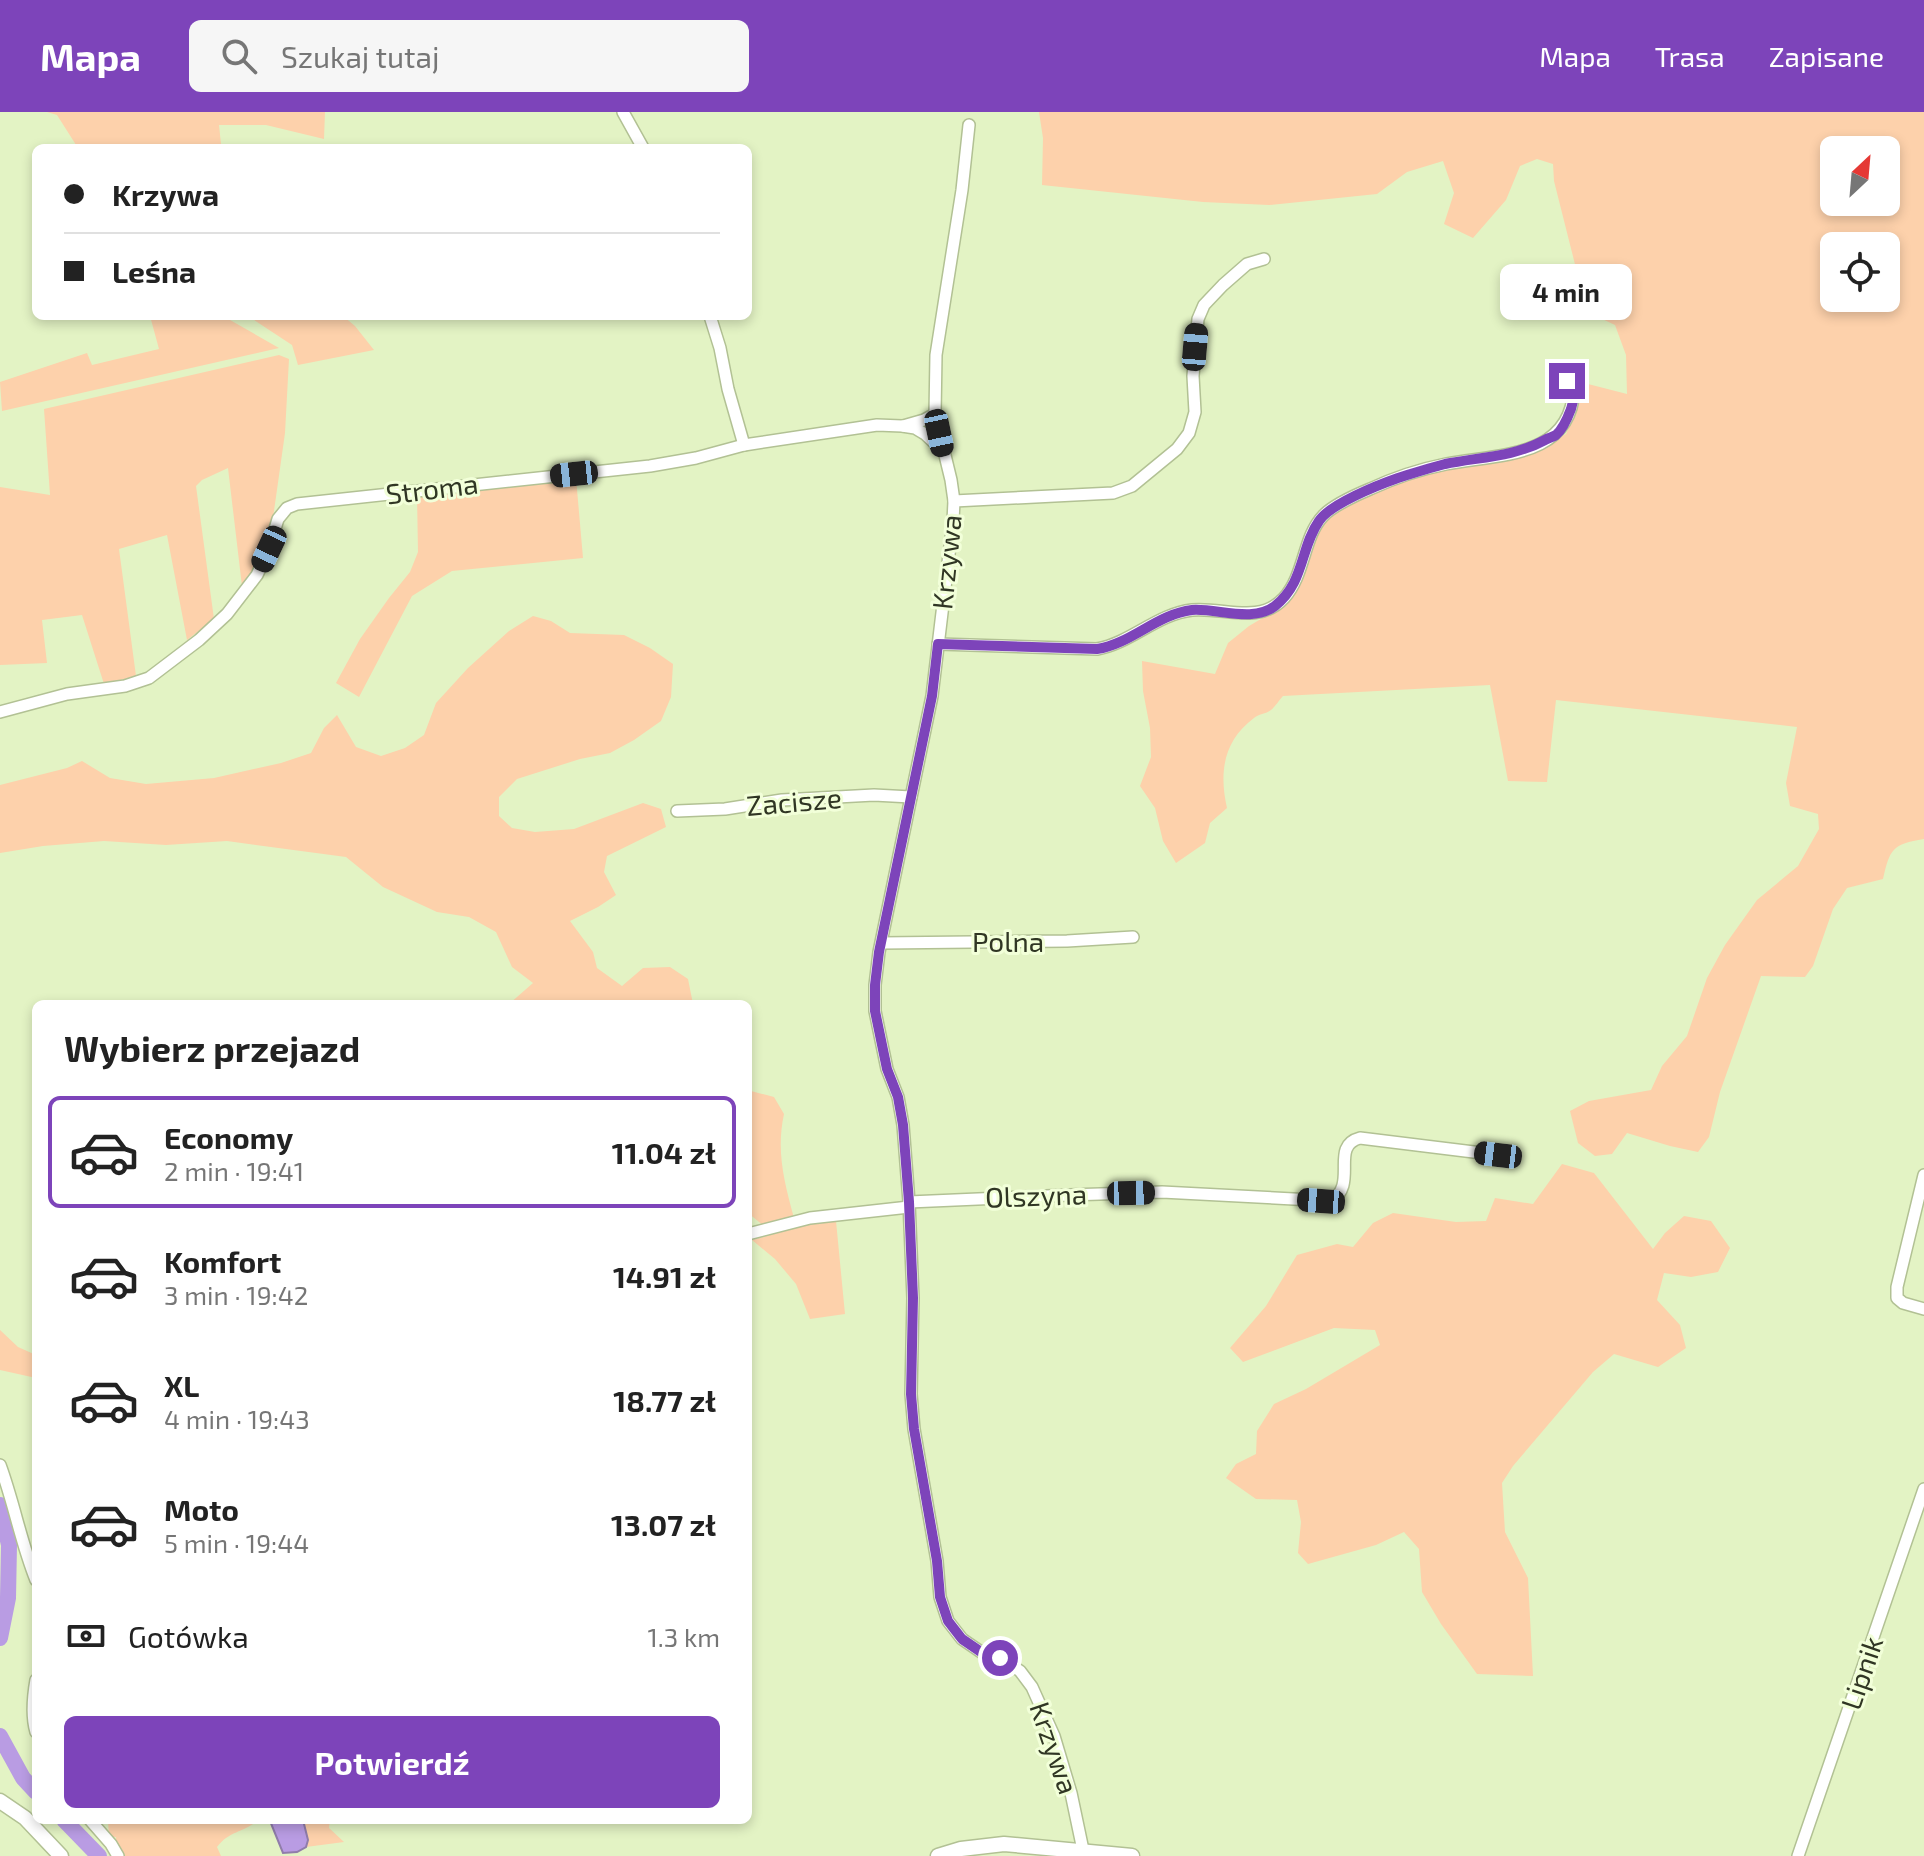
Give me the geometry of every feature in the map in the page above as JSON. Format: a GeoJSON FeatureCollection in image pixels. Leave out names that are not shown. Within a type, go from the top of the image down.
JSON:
{"type":"FeatureCollection","features":[{"type":"Feature","properties":{"kind":"street"},"geometry":{"type":"LineString","coordinates":[[623,112],[641,144]]}},
{"type":"Feature","properties":{"kind":"street","name":"Krzywa"},"geometry":{"type":"LineString","coordinates":[[969,125],[936,355],[935,414],[951,480],[953,521],[932,696],[879,952],[875,1011],[903,1125],[913,1298],[911,1394],[940,1597],[948,1621],[962,1639],[1020,1671],[1032,1687],[1054,1736],[1071,1793],[1083,1850]]}},
{"type":"Feature","properties":{"kind":"street"},"geometry":{"type":"LineString","coordinates":[[954,501],[1113,493],[1132,486],[1177,449],[1189,433],[1195,412],[1193,376],[1198,319],[1204,305],[1247,264],[1264,259]]}},
{"type":"Feature","properties":{"kind":"street"},"geometry":{"type":"LineString","coordinates":[[711,320],[744,445]]}},
{"type":"Feature","properties":{"kind":"street"},"geometry":{"type":"LineString","coordinates":[[938,644],[1097,649],[1110,647],[1181,612],[1210,610],[1247,614],[1272,609],[1296,580],[1314,530],[1326,513],[1370,489],[1399,478],[1444,465],[1533,448],[1556,435],[1567,418],[1574,390],[1558,375]]}},
{"type":"Feature","properties":{"kind":"street"},"geometry":{"type":"LineString","coordinates":[[902,426],[935,414]]}},
{"type":"Feature","properties":{"kind":"street","name":"Stroma"},"geometry":{"type":"LineString","coordinates":[[0,712],[67,694],[125,686],[149,678],[227,614],[257,575],[278,519],[287,508],[297,504],[650,466],[744,445],[877,425],[902,426]]}},
{"type":"Feature","properties":{"kind":"street"},"geometry":{"type":"LineString","coordinates":[[902,426],[925,434],[943,451]]}},
{"type":"Feature","properties":{"kind":"street","name":"Zacisze"},"geometry":{"type":"LineString","coordinates":[[677,811],[725,809],[782,800],[874,795],[911,797]]}},
{"type":"Feature","properties":{"kind":"street","name":"Polna"},"geometry":{"type":"LineString","coordinates":[[882,943],[1067,941],[1133,937]]}},
{"type":"Feature","properties":{"kind":"street","name":"Olszyna"},"geometry":{"type":"LineString","coordinates":[[909,1205],[1053,1195],[1162,1192],[1331,1201],[1344,1188],[1347,1145],[1360,1138],[1498,1155]]}},
{"type":"Feature","properties":{"kind":"street"},"geometry":{"type":"LineString","coordinates":[[1923,1182],[1897,1287],[1897,1298],[1924,1309]]}},
{"type":"Feature","properties":{"kind":"street"},"geometry":{"type":"LineString","coordinates":[[752,1233],[810,1218],[909,1205]]}},
{"type":"Feature","properties":{"kind":"street"},"geometry":{"type":"LineString","coordinates":[[0,1465],[32,1570]]}},
{"type":"Feature","properties":{"kind":"street","name":"Lipnik"},"geometry":{"type":"LineString","coordinates":[[1798,1856],[1924,1489]]}},
{"type":"Feature","properties":{"kind":"street"},"geometry":{"type":"LineString","coordinates":[[0,1801],[25,1818],[61,1856]]}},
{"type":"Feature","properties":{"kind":"street"},"geometry":{"type":"LineString","coordinates":[[94,1824],[118,1856]]}},
{"type":"Feature","properties":{"kind":"street"},"geometry":{"type":"LineString","coordinates":[[938,1856],[961,1849],[1004,1844],[1045,1852],[1083,1850],[1132,1856]]}},
{"type":"Feature","properties":{"kind":"shaded area"},"geometry":{"type":"Polygon","coordinates":[[[47,112],[325,112],[324,139],[266,125],[219,125],[221,144],[75,144],[57,115],[47,112]]]}},
{"type":"Feature","properties":{"kind":"shaded area"},"geometry":{"type":"Polygon","coordinates":[[[1039,112],[1924,112],[1924,839],[1905,843],[1894,850],[1883,879],[1847,888],[1833,909],[1813,966],[1805,977],[1761,976],[1720,1092],[1709,1137],[1698,1152],[1627,1133],[1612,1154],[1595,1156],[1578,1143],[1570,1111],[1589,1101],[1651,1090],[1662,1066],[1687,1036],[1707,978],[1725,945],[1757,900],[1798,866],[1819,829],[1818,814],[1790,806],[1786,783],[1797,727],[1556,700],[1547,782],[1508,781],[1490,685],[1283,696],[1271,710],[1256,717],[1236,737],[1224,770],[1227,808],[1210,823],[1205,843],[1176,863],[1163,841],[1155,808],[1140,786],[1151,757],[1142,661],[1215,674],[1228,643],[1273,612],[1308,561],[1323,521],[1363,497],[1428,472],[1533,452],[1566,434],[1588,384],[1627,394],[1626,355],[1615,325],[1587,312],[1554,181],[1553,164],[1537,159],[1520,166],[1506,200],[1473,238],[1444,224],[1454,193],[1443,161],[1407,172],[1377,194],[1269,205],[1203,202],[1042,185],[1043,138],[1039,112]]]}},
{"type":"Feature","properties":{"kind":"shaded area"},"geometry":{"type":"Polygon","coordinates":[[[151,320],[230,320],[279,348],[2,411],[0,382],[87,353],[92,365],[159,349],[151,320]]]}},
{"type":"Feature","properties":{"kind":"shaded area"},"geometry":{"type":"Polygon","coordinates":[[[254,320],[348,320],[374,350],[298,365],[292,345],[254,320]]]}},
{"type":"Feature","properties":{"kind":"shaded area"},"geometry":{"type":"Polygon","coordinates":[[[279,355],[289,359],[285,433],[273,518],[267,544],[248,581],[242,586],[228,468],[196,486],[214,619],[187,640],[167,535],[119,549],[136,676],[104,684],[82,615],[42,620],[47,663],[0,665],[0,487],[50,495],[44,409],[279,355]]]}},
{"type":"Feature","properties":{"kind":"shaded area"},"geometry":{"type":"Polygon","coordinates":[[[576,478],[583,558],[452,571],[412,596],[359,697],[336,683],[360,639],[410,572],[418,552],[417,495],[576,478]]]}},
{"type":"Feature","properties":{"kind":"shaded area"},"geometry":{"type":"Polygon","coordinates":[[[533,616],[551,621],[570,633],[624,635],[673,664],[671,697],[661,721],[610,753],[517,779],[499,797],[499,816],[512,828],[535,832],[574,829],[643,803],[661,809],[666,827],[607,856],[604,872],[616,895],[570,921],[593,952],[597,968],[622,986],[643,968],[670,967],[688,979],[692,1000],[514,1000],[533,983],[512,967],[496,932],[469,917],[437,912],[383,887],[346,857],[227,841],[166,845],[104,841],[0,853],[0,785],[67,768],[82,761],[110,778],[146,784],[214,778],[311,753],[324,728],[337,715],[356,747],[381,756],[405,748],[424,735],[436,703],[468,668],[509,631],[533,616]]]}},
{"type":"Feature","properties":{"kind":"shaded area"},"geometry":{"type":"Polygon","coordinates":[[[752,1091],[774,1097],[784,1114],[781,1153],[794,1218],[764,1226],[752,1216],[752,1091]]]}},
{"type":"Feature","properties":{"kind":"shaded area"},"geometry":{"type":"Polygon","coordinates":[[[1562,1164],[1594,1173],[1653,1249],[1684,1216],[1711,1221],[1730,1248],[1718,1272],[1691,1277],[1664,1273],[1657,1300],[1680,1325],[1686,1348],[1658,1367],[1614,1354],[1593,1372],[1502,1483],[1505,1532],[1528,1578],[1533,1676],[1477,1674],[1422,1592],[1419,1549],[1404,1532],[1376,1545],[1308,1564],[1298,1553],[1301,1522],[1297,1500],[1256,1499],[1226,1478],[1236,1464],[1256,1454],[1257,1431],[1274,1404],[1306,1389],[1380,1345],[1375,1330],[1334,1328],[1243,1362],[1230,1348],[1266,1306],[1297,1255],[1337,1244],[1353,1247],[1373,1223],[1393,1213],[1456,1222],[1486,1221],[1495,1198],[1533,1204],[1562,1164]]]}},
{"type":"Feature","properties":{"kind":"shaded area"},"geometry":{"type":"Polygon","coordinates":[[[836,1221],[845,1314],[810,1319],[796,1284],[775,1259],[752,1240],[810,1224],[836,1221]]]}},
{"type":"Feature","properties":{"kind":"shaded area"},"geometry":{"type":"Polygon","coordinates":[[[0,1330],[18,1347],[32,1353],[32,1377],[0,1370],[0,1330]]]}},
{"type":"Feature","properties":{"kind":"shaded area"},"geometry":{"type":"Polygon","coordinates":[[[108,1824],[252,1824],[222,1841],[217,1847],[221,1856],[123,1856],[115,1843],[116,1837],[109,1837],[108,1824]]]}},
{"type":"Feature","properties":{"kind":"shaded area"},"geometry":{"type":"Polygon","coordinates":[[[271,1824],[304,1824],[308,1840],[306,1847],[297,1852],[283,1853],[271,1824]]]}},
{"type":"Feature","properties":{"kind":"shaded area"},"geometry":{"type":"Polygon","coordinates":[[[304,1824],[330,1824],[329,1828],[344,1842],[306,1847],[308,1840],[304,1824]]]}},
{"type":"Feature","properties":{"kind":"waterway"},"geometry":{"type":"LineString","coordinates":[[0,1505],[9,1545],[8,1598],[0,1638]]}},
{"type":"Feature","properties":{"kind":"waterway"},"geometry":{"type":"LineString","coordinates":[[0,1736],[23,1778],[32,1788]]}},
{"type":"Feature","properties":{"kind":"waterway"},"geometry":{"type":"LineString","coordinates":[[68,1824],[99,1856]]}},
{"type":"Feature","properties":{"kind":"route"},"geometry":{"type":"LineString","coordinates":[[1000,1658],[981,1652],[962,1639],[948,1621],[940,1597],[911,1394],[913,1298],[903,1125],[875,1011],[879,952],[932,696],[938,644],[1097,649],[1110,647],[1181,612],[1210,610],[1247,614],[1272,609],[1296,580],[1318,521],[1326,513],[1370,489],[1399,478],[1444,465],[1533,448],[1556,435],[1567,418],[1574,390],[1567,381]]}}]}
